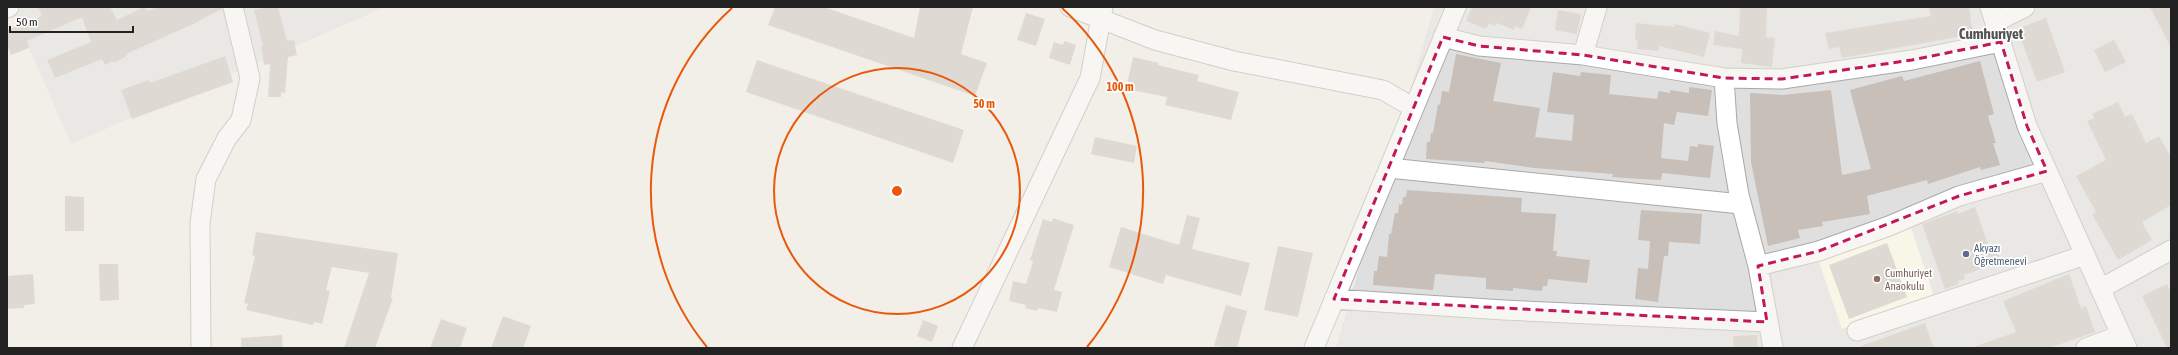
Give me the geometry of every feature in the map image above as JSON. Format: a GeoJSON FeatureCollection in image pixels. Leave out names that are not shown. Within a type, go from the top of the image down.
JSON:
{"type":"FeatureCollection","features":[{"type":"Feature","properties":{"kind":"street"},"geometry":{"type":"LineString","coordinates":[[200,348],[200,223],[206,179],[227,138],[241,120],[250,78],[233,7]]}},
{"type":"Feature","properties":{"kind":"street"},"geometry":{"type":"LineString","coordinates":[[1070,7],[1102,13],[1155,40],[1234,61],[1383,90],[1414,108]]}},
{"type":"Feature","properties":{"kind":"street"},"geometry":{"type":"LineString","coordinates":[[1314,348],[1456,7]]}},
{"type":"Feature","properties":{"kind":"street"},"geometry":{"type":"LineString","coordinates":[[1583,56],[1597,7]]}},
{"type":"Feature","properties":{"kind":"street"},"geometry":{"type":"LineString","coordinates":[[2025,7],[1993,14],[2001,42],[2027,126],[2124,342],[2086,348]]}},
{"type":"Feature","properties":{"kind":"street"},"geometry":{"type":"LineString","coordinates":[[962,348],[1090,78],[1102,13]]}},
{"type":"Feature","properties":{"kind":"street"},"geometry":{"type":"LineString","coordinates":[[1443,37],[1479,46],[1583,56],[1724,78],[1782,79],[1912,60],[2001,42]]}},
{"type":"Feature","properties":{"kind":"street"},"geometry":{"type":"LineString","coordinates":[[1724,78],[1727,123],[1741,204],[1758,266],[1767,322],[1773,348]]}},
{"type":"Feature","properties":{"kind":"street"},"geometry":{"type":"LineString","coordinates":[[1389,168],[1741,204]]}},
{"type":"Feature","properties":{"kind":"street"},"geometry":{"type":"LineString","coordinates":[[1758,266],[1818,251],[1889,226],[1959,196],[2047,171]]}},
{"type":"Feature","properties":{"kind":"street"},"geometry":{"type":"LineString","coordinates":[[2100,290],[2171,250]]}},
{"type":"Feature","properties":{"kind":"street"},"geometry":{"type":"LineString","coordinates":[[1857,331],[2085,255]]}},
{"type":"Feature","properties":{"kind":"street"},"geometry":{"type":"LineString","coordinates":[[1334,299],[1504,310],[1767,322]]}},
{"type":"Feature","properties":{"kind":"highlighted area"},"geometry":{"type":"Polygon","coordinates":[[[1443,37],[1479,46],[1583,55],[1724,78],[1782,79],[1912,60],[2001,42],[2027,126],[2047,171],[1959,196],[1819,251],[1758,266],[1767,322],[1334,299],[1443,37]]]}},
{"type":"Feature","properties":{"kind":"shaded area"},"geometry":{"type":"Polygon","coordinates":[[[11,7],[385,7],[71,144],[11,7]]]}},
{"type":"Feature","properties":{"kind":"shaded area"},"geometry":{"type":"Polygon","coordinates":[[[1434,7],[2171,7],[2171,348],[1336,348],[1434,7]]]}},
{"type":"Feature","properties":{"kind":"shaded area","name":"Cumhuriyet Anaokulu"},"geometry":{"type":"Polygon","coordinates":[[[1911,228],[1935,299],[1842,329],[1818,259],[1911,228]]]}},
{"type":"Feature","properties":{"kind":"building"},"geometry":{"type":"Polygon","coordinates":[[[38,7],[110,7],[117,20],[144,7],[148,11],[158,7],[222,7],[222,9],[191,25],[126,54],[127,56],[114,63],[113,61],[105,65],[102,59],[55,78],[47,60],[91,42],[82,17],[27,41],[29,48],[11,55],[7,45],[7,30],[42,16],[38,7]]]}},
{"type":"Feature","properties":{"kind":"building"},"geometry":{"type":"Polygon","coordinates":[[[268,7],[278,7],[287,41],[294,40],[297,55],[288,57],[285,93],[281,92],[281,97],[268,97],[270,64],[264,65],[261,46],[263,46],[254,10],[268,7]]]}},
{"type":"Feature","properties":{"kind":"building"},"geometry":{"type":"Polygon","coordinates":[[[775,7],[824,7],[914,38],[920,7],[973,7],[961,54],[987,63],[975,96],[768,25],[775,7]]]}},
{"type":"Feature","properties":{"kind":"building"},"geometry":{"type":"Polygon","coordinates":[[[1472,7],[1531,7],[1522,29],[1515,26],[1514,30],[1497,23],[1495,26],[1489,23],[1486,29],[1466,21],[1472,7]]]}},
{"type":"Feature","properties":{"kind":"building"},"geometry":{"type":"Polygon","coordinates":[[[1740,7],[1767,7],[1766,37],[1775,38],[1772,67],[1741,63],[1742,49],[1713,45],[1715,31],[1739,36],[1740,7]]]}},
{"type":"Feature","properties":{"kind":"building"},"geometry":{"type":"Polygon","coordinates":[[[1929,7],[1969,7],[1973,34],[1842,58],[1839,47],[1829,49],[1825,33],[1931,16],[1929,7]]]}},
{"type":"Feature","properties":{"kind":"building"},"geometry":{"type":"Polygon","coordinates":[[[2150,7],[2171,7],[2171,48],[2150,7]]]}},
{"type":"Feature","properties":{"kind":"building"},"geometry":{"type":"Polygon","coordinates":[[[1558,10],[1581,14],[1577,34],[1555,30],[1558,10]]]}},
{"type":"Feature","properties":{"kind":"building"},"geometry":{"type":"Polygon","coordinates":[[[1026,13],[1045,19],[1036,46],[1017,40],[1026,13]]]}},
{"type":"Feature","properties":{"kind":"building"},"geometry":{"type":"Polygon","coordinates":[[[2046,18],[2065,72],[2037,82],[2017,29],[2046,18]]]}},
{"type":"Feature","properties":{"kind":"building"},"geometry":{"type":"Polygon","coordinates":[[[1636,23],[1674,27],[1675,24],[1710,33],[1704,57],[1659,46],[1659,51],[1637,49],[1638,40],[1635,39],[1636,23]]]}},
{"type":"Feature","properties":{"kind":"building"},"geometry":{"type":"Polygon","coordinates":[[[2114,40],[2126,62],[2105,72],[2094,50],[2114,40]]]}},
{"type":"Feature","properties":{"kind":"building"},"geometry":{"type":"Polygon","coordinates":[[[1064,41],[1076,45],[1070,65],[1049,58],[1054,42],[1063,45],[1064,41]]]}},
{"type":"Feature","properties":{"kind":"building"},"geometry":{"type":"Polygon","coordinates":[[[1456,54],[1501,63],[1493,101],[1540,108],[1535,137],[1572,141],[1574,115],[1547,112],[1553,72],[1580,76],[1581,72],[1611,75],[1609,94],[1657,99],[1659,91],[1670,93],[1670,90],[1689,93],[1689,87],[1712,90],[1708,116],[1677,112],[1674,125],[1664,123],[1661,158],[1688,161],[1690,146],[1698,147],[1698,144],[1714,146],[1710,178],[1662,173],[1661,180],[1641,179],[1612,177],[1613,174],[1534,168],[1485,161],[1484,163],[1426,159],[1427,142],[1430,142],[1431,133],[1433,133],[1442,91],[1449,92],[1456,54]]]}},
{"type":"Feature","properties":{"kind":"building"},"geometry":{"type":"Polygon","coordinates":[[[225,56],[233,82],[132,119],[121,90],[149,80],[150,83],[225,56]]]}},
{"type":"Feature","properties":{"kind":"building"},"geometry":{"type":"Polygon","coordinates":[[[1133,57],[1199,75],[1197,81],[1239,92],[1231,120],[1165,105],[1167,97],[1126,89],[1133,57]]]}},
{"type":"Feature","properties":{"kind":"building"},"geometry":{"type":"Polygon","coordinates":[[[757,60],[964,130],[953,163],[746,92],[757,60]]]}},
{"type":"Feature","properties":{"kind":"building"},"geometry":{"type":"Polygon","coordinates":[[[1980,61],[1994,114],[1988,116],[1996,143],[1993,143],[2000,165],[1981,170],[1980,167],[1928,184],[1927,180],[1867,196],[1870,214],[1822,222],[1823,226],[1798,230],[1800,238],[1768,246],[1751,162],[1750,93],[1783,95],[1831,90],[1842,175],[1871,169],[1850,90],[1902,76],[1904,81],[1980,61]]]}},
{"type":"Feature","properties":{"kind":"building"},"geometry":{"type":"Polygon","coordinates":[[[2118,102],[2125,117],[2132,114],[2146,143],[2159,136],[2171,157],[2171,205],[2142,222],[2152,240],[2118,260],[2092,214],[2096,212],[2076,176],[2106,160],[2087,121],[2094,118],[2092,114],[2118,102]]]}},
{"type":"Feature","properties":{"kind":"building"},"geometry":{"type":"Polygon","coordinates":[[[1095,137],[1137,146],[1134,163],[1091,154],[1095,137]]]}},
{"type":"Feature","properties":{"kind":"building"},"geometry":{"type":"Polygon","coordinates":[[[1407,190],[1522,198],[1521,212],[1556,214],[1553,251],[1557,251],[1556,256],[1590,260],[1587,283],[1548,279],[1547,286],[1543,286],[1542,291],[1513,288],[1513,291],[1486,289],[1486,278],[1437,274],[1435,275],[1433,290],[1373,285],[1374,271],[1377,271],[1379,256],[1387,257],[1389,234],[1391,234],[1395,213],[1398,213],[1399,204],[1402,205],[1403,197],[1406,197],[1407,190]]]}},
{"type":"Feature","properties":{"kind":"building"},"geometry":{"type":"Polygon","coordinates":[[[65,196],[84,197],[84,231],[65,231],[65,196]]]}},
{"type":"Feature","properties":{"kind":"building","name":"Akyazı Öğretmenevi"},"geometry":{"type":"Polygon","coordinates":[[[1975,207],[1989,247],[1995,244],[2001,262],[1964,275],[1965,279],[1958,281],[1959,284],[1945,289],[1922,224],[1957,211],[1958,214],[1975,207]]]}},
{"type":"Feature","properties":{"kind":"building"},"geometry":{"type":"Polygon","coordinates":[[[1641,210],[1702,214],[1700,244],[1669,242],[1668,256],[1664,256],[1658,302],[1635,299],[1638,268],[1648,269],[1650,241],[1638,240],[1641,210]]]}},
{"type":"Feature","properties":{"kind":"building"},"geometry":{"type":"Polygon","coordinates":[[[1187,215],[1200,218],[1192,249],[1250,263],[1241,296],[1166,275],[1163,284],[1109,267],[1121,227],[1179,245],[1187,215]]]}},
{"type":"Feature","properties":{"kind":"building"},"geometry":{"type":"Polygon","coordinates":[[[1053,218],[1074,225],[1054,290],[1062,292],[1057,312],[1038,308],[1037,311],[1025,308],[1026,305],[1009,301],[1013,281],[1026,284],[1033,261],[1030,260],[1043,219],[1052,222],[1053,218]]]}},
{"type":"Feature","properties":{"kind":"building"},"geometry":{"type":"Polygon","coordinates":[[[256,232],[398,253],[391,298],[393,298],[375,348],[344,348],[369,273],[332,267],[326,290],[330,291],[322,324],[314,322],[313,325],[246,310],[248,304],[244,303],[255,256],[252,255],[256,232]]]}},
{"type":"Feature","properties":{"kind":"building"},"geometry":{"type":"Polygon","coordinates":[[[1887,243],[1907,297],[1849,319],[1829,265],[1887,243]]]}},
{"type":"Feature","properties":{"kind":"building"},"geometry":{"type":"Polygon","coordinates":[[[1278,246],[1313,253],[1298,317],[1264,310],[1278,246]]]}},
{"type":"Feature","properties":{"kind":"building"},"geometry":{"type":"Polygon","coordinates":[[[99,264],[118,264],[119,300],[100,301],[99,264]]]}},
{"type":"Feature","properties":{"kind":"building"},"geometry":{"type":"Polygon","coordinates":[[[33,274],[35,304],[24,305],[24,308],[7,309],[7,276],[33,274]]]}},
{"type":"Feature","properties":{"kind":"building"},"geometry":{"type":"Polygon","coordinates":[[[2069,274],[2081,308],[2086,306],[2095,332],[2049,348],[1976,348],[1976,346],[2016,332],[2003,301],[2069,274]]]}},
{"type":"Feature","properties":{"kind":"building"},"geometry":{"type":"Polygon","coordinates":[[[2167,284],[2171,293],[2171,348],[2167,348],[2142,296],[2167,284]]]}},
{"type":"Feature","properties":{"kind":"building"},"geometry":{"type":"Polygon","coordinates":[[[1226,305],[1247,311],[1237,348],[1214,346],[1226,305]]]}},
{"type":"Feature","properties":{"kind":"building"},"geometry":{"type":"Polygon","coordinates":[[[503,316],[531,326],[523,348],[491,348],[503,316]]]}},
{"type":"Feature","properties":{"kind":"building"},"geometry":{"type":"Polygon","coordinates":[[[441,319],[467,328],[460,348],[430,348],[441,319]]]}},
{"type":"Feature","properties":{"kind":"building"},"geometry":{"type":"Polygon","coordinates":[[[923,320],[938,326],[932,342],[917,336],[923,320]]]}},
{"type":"Feature","properties":{"kind":"building"},"geometry":{"type":"Polygon","coordinates":[[[1925,323],[1934,348],[1861,348],[1861,346],[1925,323]]]}},
{"type":"Feature","properties":{"kind":"building"},"geometry":{"type":"Polygon","coordinates":[[[282,335],[283,348],[241,348],[241,338],[282,335]]]}},
{"type":"Feature","properties":{"kind":"building"},"geometry":{"type":"Polygon","coordinates":[[[1757,335],[1758,348],[1734,348],[1733,336],[1757,335]]]}},
{"type":"Feature","properties":{"kind":"place","name":"Akyazı Öğretmenevi"},"geometry":{"type":"Point","coordinates":[1966,254]}},
{"type":"Feature","properties":{"kind":"place","name":"Cumhuriyet Anaokulu"},"geometry":{"type":"Point","coordinates":[1877,279]}},
{"type":"Feature","properties":{"kind":"district","name":"Cumhuriyet"},"geometry":{"type":"Point","coordinates":[1991,33]}}]}
